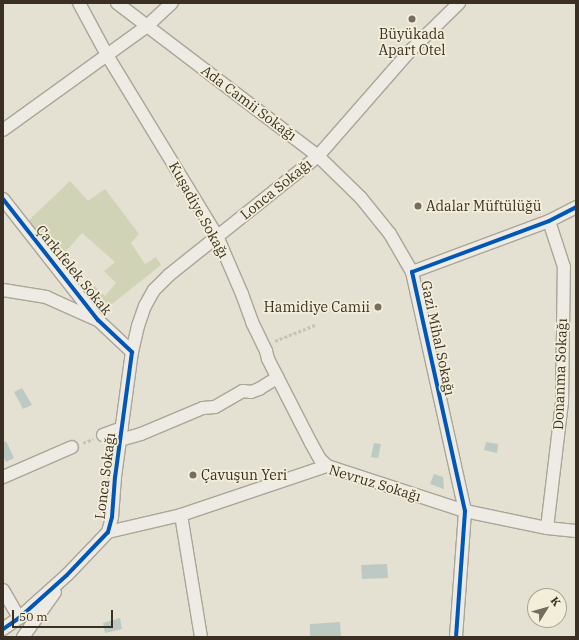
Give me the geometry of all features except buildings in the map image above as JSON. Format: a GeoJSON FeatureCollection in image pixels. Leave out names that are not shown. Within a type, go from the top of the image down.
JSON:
{"type":"FeatureCollection","features":[{"type":"Feature","properties":{"kind":"street","name":"Kuşadiye Sokağı"},"geometry":{"type":"LineString","coordinates":[[79,3],[107,55],[217,236],[268,358],[311,443],[320,459],[327,466]]}},
{"type":"Feature","properties":{"kind":"street","name":"Ada Camii Sokağı"},"geometry":{"type":"LineString","coordinates":[[117,3],[318,156],[366,204],[390,234],[412,272]]}},
{"type":"Feature","properties":{"kind":"street"},"geometry":{"type":"LineString","coordinates":[[3,130],[147,26],[172,3]]}},
{"type":"Feature","properties":{"kind":"street","name":"Lonca Sokağı"},"geometry":{"type":"LineString","coordinates":[[3,628],[18,618],[67,575],[108,532],[112,516],[120,440],[132,352],[138,326],[145,306],[154,290],[169,275],[318,156],[410,51],[459,3]]}},
{"type":"Feature","properties":{"kind":"street","name":"Çarkıfelek Sokak"},"geometry":{"type":"LineString","coordinates":[[3,198],[98,320],[132,352]]}},
{"type":"Feature","properties":{"kind":"street","name":"Gazi Mihal Sokağı"},"geometry":{"type":"LineString","coordinates":[[456,637],[465,511],[412,272],[548,221],[576,207]]}},
{"type":"Feature","properties":{"kind":"street","name":"Donanma Sokağı"},"geometry":{"type":"LineString","coordinates":[[547,528],[562,403],[564,266],[548,221]]}},
{"type":"Feature","properties":{"kind":"street"},"geometry":{"type":"LineString","coordinates":[[3,290],[46,297],[98,320]]}},
{"type":"Feature","properties":{"kind":"street"},"geometry":{"type":"LineString","coordinates":[[120,440],[141,434],[203,408],[215,407],[243,391],[252,392],[259,389],[278,377]]}},
{"type":"Feature","properties":{"kind":"street"},"geometry":{"type":"LineString","coordinates":[[103,435],[122,428]]}},
{"type":"Feature","properties":{"kind":"street"},"geometry":{"type":"LineString","coordinates":[[3,477],[72,448]]}},
{"type":"Feature","properties":{"kind":"street","name":"Nevruz Sokağı"},"geometry":{"type":"LineString","coordinates":[[108,532],[181,515],[327,466],[465,511],[547,528],[576,531]]}},
{"type":"Feature","properties":{"kind":"street"},"geometry":{"type":"LineString","coordinates":[[181,515],[201,637]]}},
{"type":"Feature","properties":{"kind":"street"},"geometry":{"type":"LineString","coordinates":[[23,637],[67,575]]}},
{"type":"Feature","properties":{"kind":"street"},"geometry":{"type":"LineString","coordinates":[[3,590],[18,618]]}},
{"type":"Feature","properties":{"kind":"path"},"geometry":{"type":"LineString","coordinates":[[264,346],[315,324]]}},
{"type":"Feature","properties":{"kind":"path"},"geometry":{"type":"LineString","coordinates":[[72,448],[103,435]]}},
{"type":"Feature","properties":{"kind":"green space"},"geometry":{"type":"Polygon","coordinates":[[[70,181],[88,201],[105,189],[139,234],[131,243],[145,264],[156,257],[161,265],[102,312],[86,294],[95,286],[105,296],[116,283],[104,271],[115,262],[82,233],[59,259],[28,221],[70,181]]]}},
{"type":"Feature","properties":{"kind":"shaded area"},"geometry":{"type":"Polygon","coordinates":[[[22,388],[32,405],[23,409],[14,392],[22,388]]]}},
{"type":"Feature","properties":{"kind":"shaded area"},"geometry":{"type":"Polygon","coordinates":[[[6,441],[14,458],[6,462],[3,456],[3,443],[6,441]]]}},
{"type":"Feature","properties":{"kind":"shaded area"},"geometry":{"type":"Polygon","coordinates":[[[486,442],[498,444],[497,453],[484,450],[486,442]]]}},
{"type":"Feature","properties":{"kind":"shaded area"},"geometry":{"type":"Polygon","coordinates":[[[374,443],[381,444],[378,458],[371,457],[374,443]]]}},
{"type":"Feature","properties":{"kind":"shaded area"},"geometry":{"type":"Polygon","coordinates":[[[434,474],[443,477],[444,489],[430,484],[434,474]]]}},
{"type":"Feature","properties":{"kind":"shaded area"},"geometry":{"type":"Polygon","coordinates":[[[387,564],[388,578],[362,579],[361,565],[387,564]]]}},
{"type":"Feature","properties":{"kind":"shaded area"},"geometry":{"type":"Polygon","coordinates":[[[120,618],[122,629],[105,633],[103,623],[120,618]]]}},
{"type":"Feature","properties":{"kind":"shaded area"},"geometry":{"type":"Polygon","coordinates":[[[340,622],[341,637],[310,637],[310,624],[340,622]]]}},
{"type":"Feature","properties":{"kind":"cycle path"},"geometry":{"type":"LineString","coordinates":[[3,199],[98,320],[132,352],[115,477],[112,517],[108,532],[67,575],[19,618],[3,629]]}},
{"type":"Feature","properties":{"kind":"cycle path"},"geometry":{"type":"LineString","coordinates":[[456,637],[465,511],[412,272],[549,221],[576,207]]}},
{"type":"Feature","properties":{"kind":"place","name":"Büyükada Apart Otel"},"geometry":{"type":"Point","coordinates":[412,19]}},
{"type":"Feature","properties":{"kind":"place","name":"Adalar Müftülüğü"},"geometry":{"type":"Point","coordinates":[418,206]}},
{"type":"Feature","properties":{"kind":"place","name":"Hamidiye Camii"},"geometry":{"type":"Point","coordinates":[378,307]}},
{"type":"Feature","properties":{"kind":"place","name":"Çavuşun Yeri"},"geometry":{"type":"Point","coordinates":[193,475]}}]}
